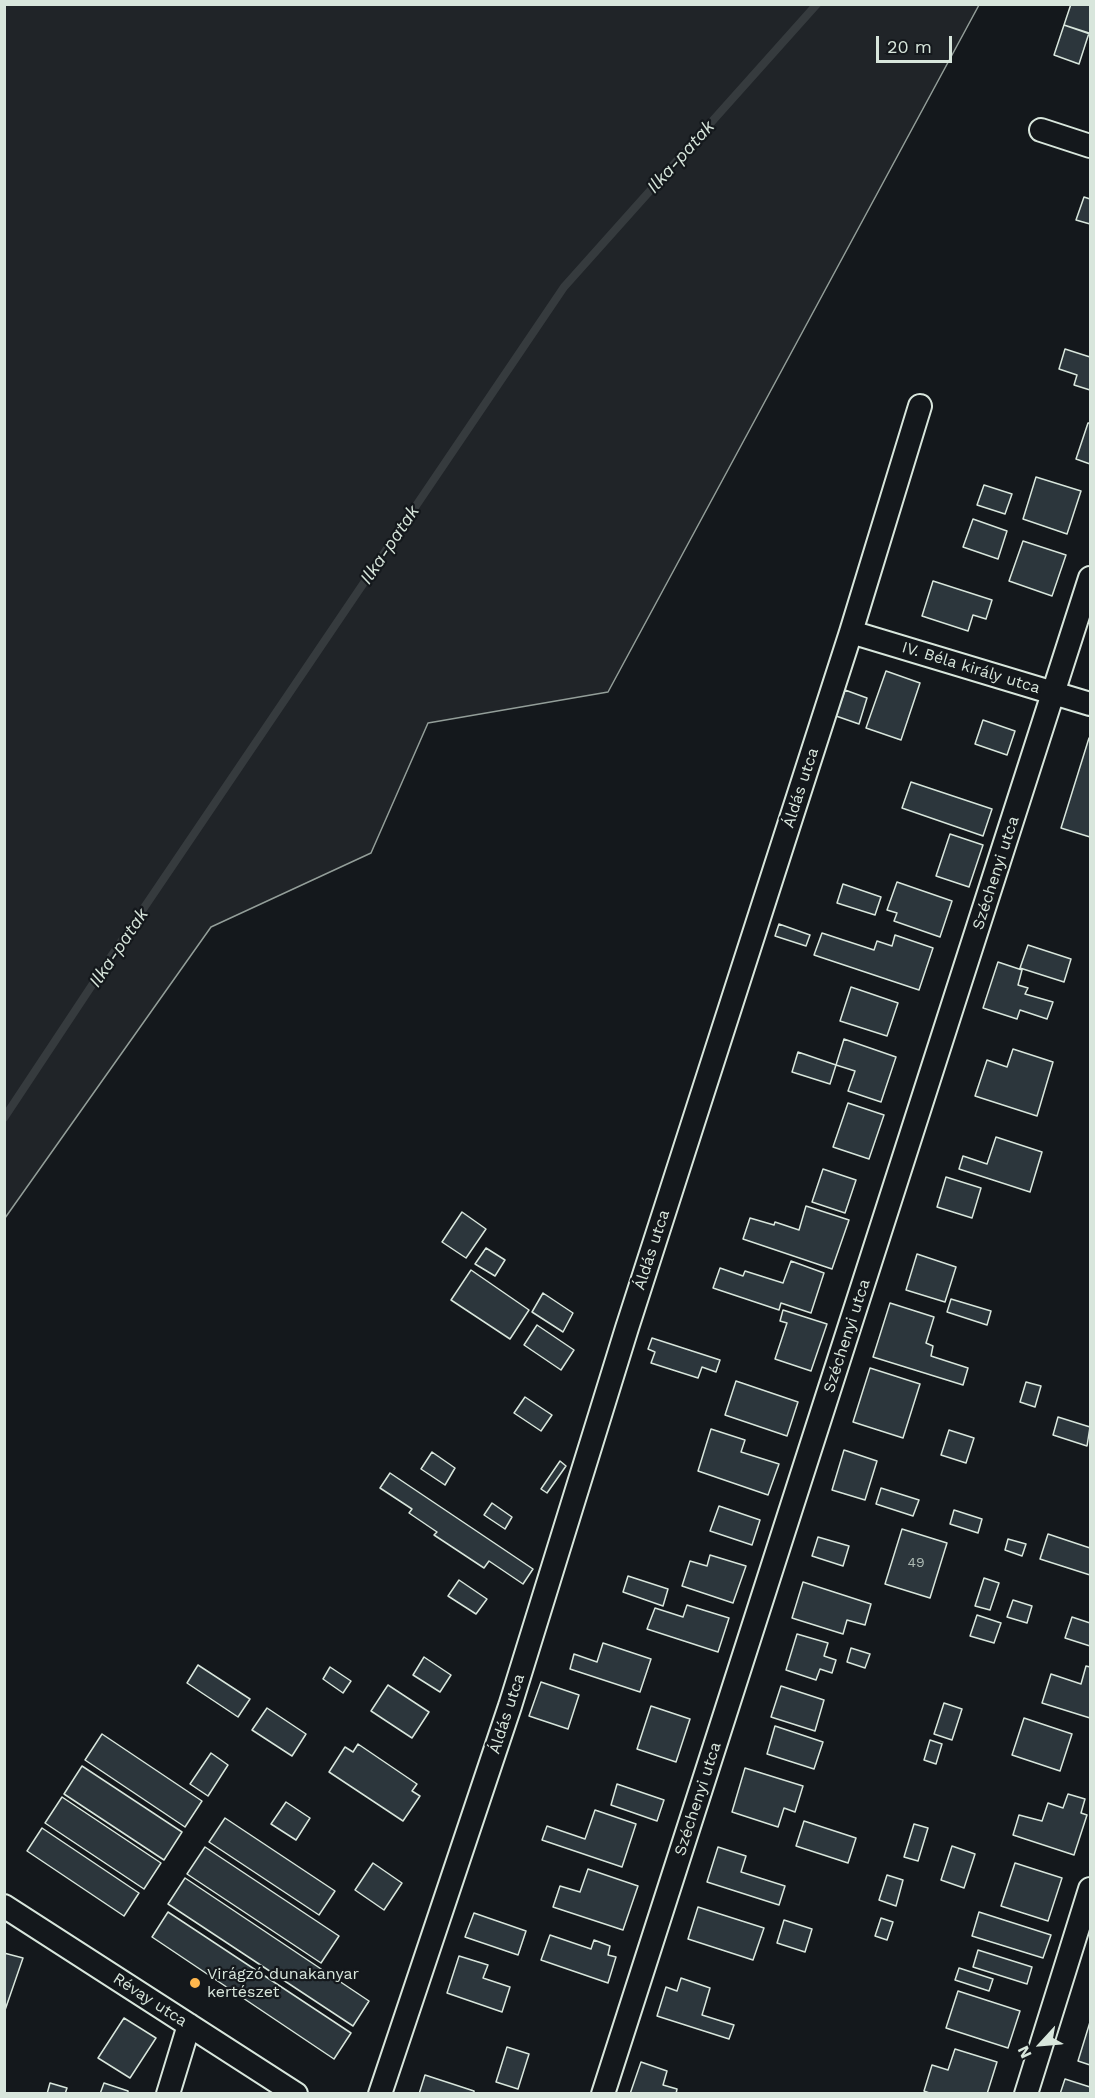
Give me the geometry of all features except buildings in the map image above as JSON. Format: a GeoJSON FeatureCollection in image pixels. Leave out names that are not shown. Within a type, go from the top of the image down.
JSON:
{"type":"FeatureCollection","features":[{"type":"Feature","properties":{"kind":"street"},"geometry":{"type":"LineString","coordinates":[[1041,130],[1090,146]]}},
{"type":"Feature","properties":{"kind":"street","name":"Áldás utca"},"geometry":{"type":"LineString","coordinates":[[380,2094],[510,1706],[627,1328],[851,632],[920,406]]}},
{"type":"Feature","properties":{"kind":"street","name":"Széchenyi utca"},"geometry":{"type":"LineString","coordinates":[[603,2094],[1090,578]]}},
{"type":"Feature","properties":{"kind":"street","name":"IV. Béla király utca"},"geometry":{"type":"LineString","coordinates":[[851,632],[1090,704]]}},
{"type":"Feature","properties":{"kind":"street"},"geometry":{"type":"LineString","coordinates":[[1026,2094],[1090,1889]]}},
{"type":"Feature","properties":{"kind":"street","name":"Révay utca"},"geometry":{"type":"LineString","coordinates":[[4,1906],[296,2094]]}},
{"type":"Feature","properties":{"kind":"street"},"geometry":{"type":"LineString","coordinates":[[168,2094],[189,2025]]}},
{"type":"Feature","properties":{"kind":"shaded area"},"geometry":{"type":"Polygon","coordinates":[[[5,4],[979,5],[608,692],[428,723],[371,853],[211,927],[5,1218],[5,4]]]}},
{"type":"Feature","properties":{"kind":"waterway","name":"Ilka-patak"},"geometry":{"type":"LineString","coordinates":[[4,1118],[564,287],[817,4]]}},
{"type":"Feature","properties":{"kind":"place","name":"Virágzó dunakanyar kertészet"},"geometry":{"type":"Point","coordinates":[195,1983]}}]}
